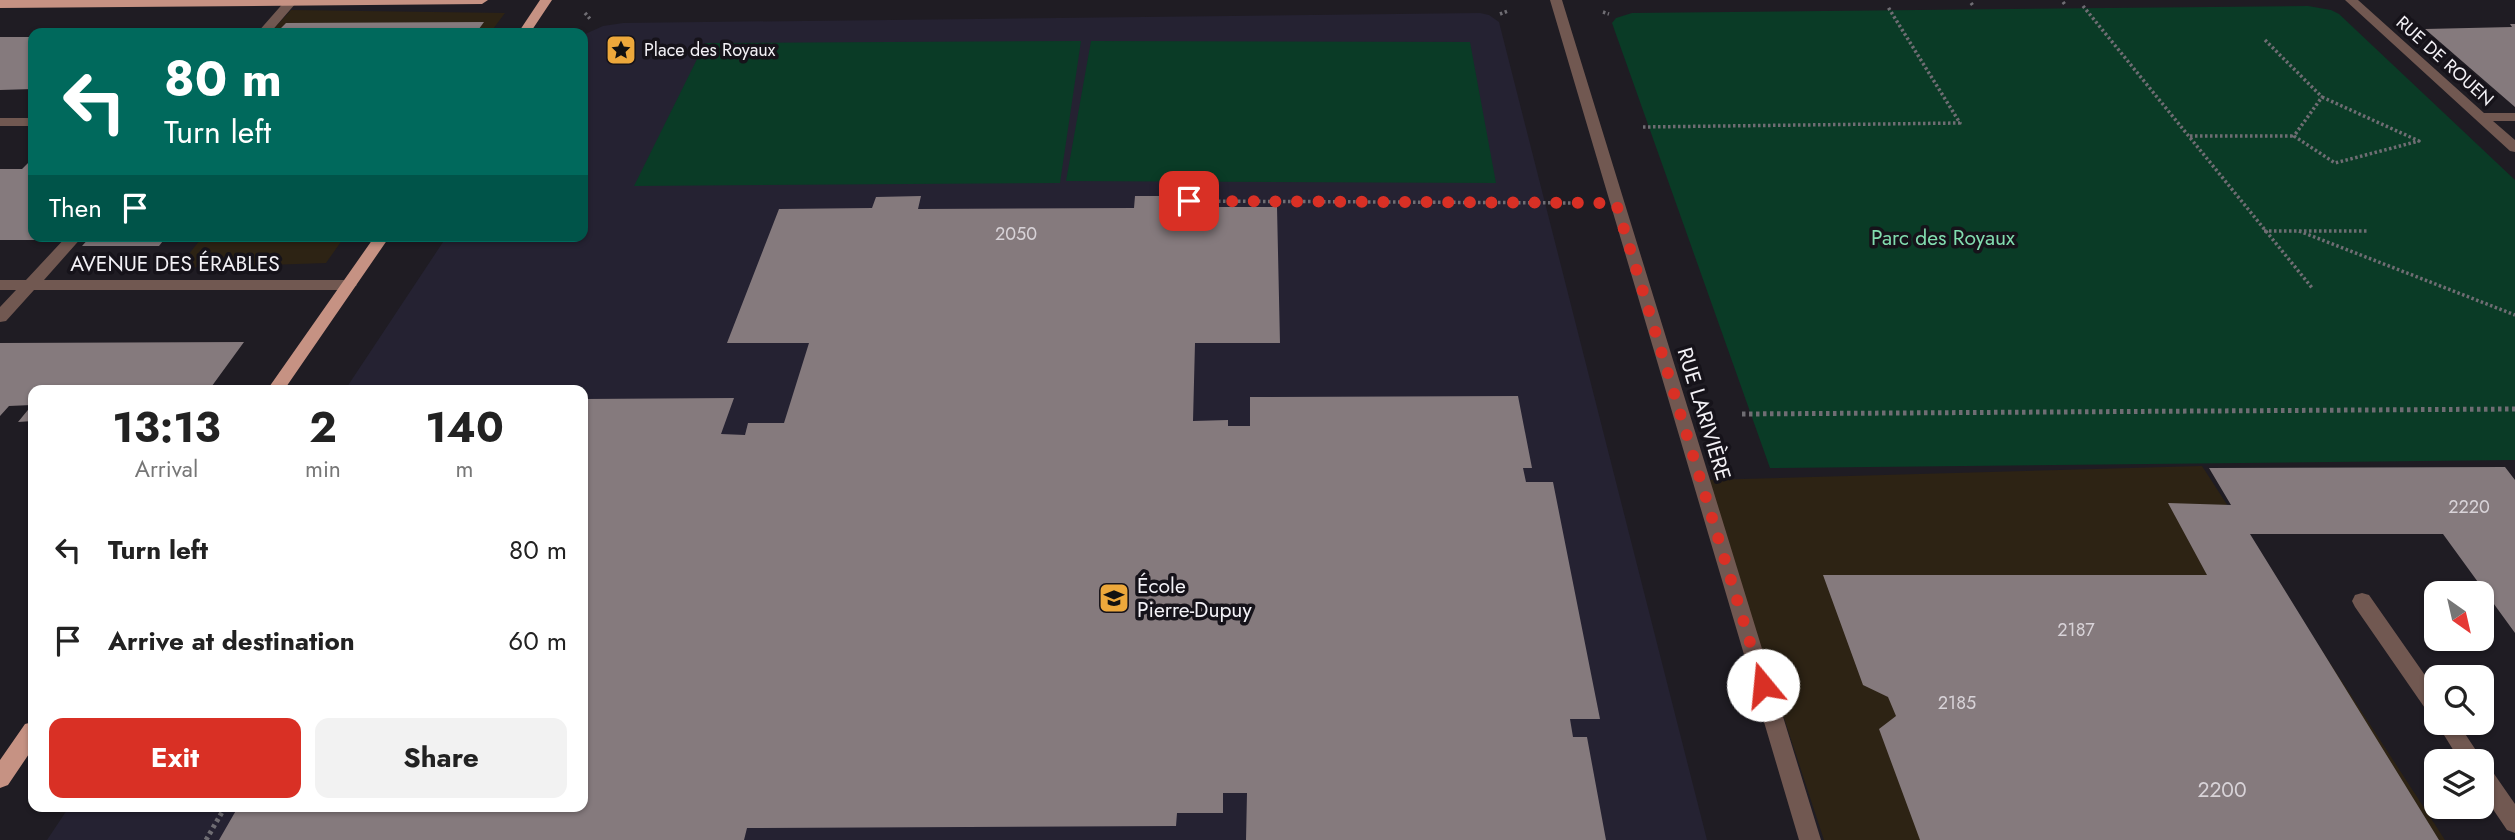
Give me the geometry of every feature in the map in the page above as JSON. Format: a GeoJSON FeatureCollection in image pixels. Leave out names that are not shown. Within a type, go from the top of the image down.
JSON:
{"type":"FeatureCollection","features":[{"type":"Feature","properties":{"kind":"main road"},"geometry":{"type":"LineString","coordinates":[[0,4],[482,0]]}},
{"type":"Feature","properties":{"kind":"main road"},"geometry":{"type":"LineString","coordinates":[[527,28],[546,0]]}},
{"type":"Feature","properties":{"kind":"main road"},"geometry":{"type":"LineString","coordinates":[[279,385],[379,242]]}},
{"type":"Feature","properties":{"kind":"main road"},"geometry":{"type":"LineString","coordinates":[[0,778],[28,738]]}},
{"type":"Feature","properties":{"kind":"street","name":"RUE LARIVIÈRE"},"geometry":{"type":"LineString","coordinates":[[1556,0],[1810,840]]}},
{"type":"Feature","properties":{"kind":"street","name":"RUE DE ROUEN"},"geometry":{"type":"LineString","coordinates":[[2351,0],[2515,148]]}},
{"type":"Feature","properties":{"kind":"street"},"geometry":{"type":"LineString","coordinates":[[268,28],[290,3]]}},
{"type":"Feature","properties":{"kind":"street"},"geometry":{"type":"LineString","coordinates":[[2481,117],[2515,117]]}},
{"type":"Feature","properties":{"kind":"street"},"geometry":{"type":"LineString","coordinates":[[0,122],[28,122]]}},
{"type":"Feature","properties":{"kind":"street"},"geometry":{"type":"LineString","coordinates":[[0,317],[70,242]]}},
{"type":"Feature","properties":{"kind":"street","name":"AVENUE DES ÉRABLES"},"geometry":{"type":"LineString","coordinates":[[0,285],[349,285]]}},
{"type":"Feature","properties":{"kind":"street"},"geometry":{"type":"LineString","coordinates":[[2362,601],[2424,691]]}},
{"type":"Feature","properties":{"kind":"street"},"geometry":{"type":"LineString","coordinates":[[2494,793],[2515,824]]}},
{"type":"Feature","properties":{"kind":"path"},"geometry":{"type":"LineString","coordinates":[[2083,6],[2313,289]]}},
{"type":"Feature","properties":{"kind":"path"},"geometry":{"type":"LineString","coordinates":[[1643,127],[1960,122],[1888,7]]}},
{"type":"Feature","properties":{"kind":"path"},"geometry":{"type":"LineString","coordinates":[[1500,14],[1508,11]]}},
{"type":"Feature","properties":{"kind":"path"},"geometry":{"type":"LineString","coordinates":[[1603,12],[1609,15]]}},
{"type":"Feature","properties":{"kind":"path"},"geometry":{"type":"LineString","coordinates":[[585,13],[591,20]]}},
{"type":"Feature","properties":{"kind":"path"},"geometry":{"type":"LineString","coordinates":[[2189,136],[2294,135],[2335,163],[2419,141],[2322,97],[2265,40]]}},
{"type":"Feature","properties":{"kind":"path"},"geometry":{"type":"LineString","coordinates":[[2294,135],[2322,97]]}},
{"type":"Feature","properties":{"kind":"path"},"geometry":{"type":"LineString","coordinates":[[1189,207],[1189,201],[1616,203]]}},
{"type":"Feature","properties":{"kind":"path"},"geometry":{"type":"LineString","coordinates":[[2264,231],[2368,230]]}},
{"type":"Feature","properties":{"kind":"path"},"geometry":{"type":"LineString","coordinates":[[2299,231],[2515,316]]}},
{"type":"Feature","properties":{"kind":"path"},"geometry":{"type":"LineString","coordinates":[[1742,414],[2515,409]]}},
{"type":"Feature","properties":{"kind":"path"},"geometry":{"type":"LineString","coordinates":[[206,840],[222,812]]}},
{"type":"Feature","properties":{"kind":"shaded area"},"geometry":{"type":"Polygon","coordinates":[[[291,10],[505,13],[494,28],[275,28],[291,10]]]}},
{"type":"Feature","properties":{"kind":"shaded area","name":"École Pierre-Dupuy"},"geometry":{"type":"Polygon","coordinates":[[[1480,13],[1499,22],[1707,840],[47,840],[66,812],[588,812],[588,385],[348,385],[443,242],[588,242],[588,33],[603,26],[623,23],[1480,13]]]}},
{"type":"Feature","properties":{"kind":"shaded area"},"geometry":{"type":"Polygon","coordinates":[[[198,242],[341,242],[326,263],[178,268],[198,242]]]}},
{"type":"Feature","properties":{"kind":"shaded area"},"geometry":{"type":"Polygon","coordinates":[[[2202,466],[2424,808],[2424,819],[2431,819],[2445,840],[1824,840],[1706,480],[2202,466]]]}},
{"type":"Feature","properties":{"kind":"green space","name":"Parc des Royaux"},"geometry":{"type":"Polygon","coordinates":[[[2308,6],[2339,14],[2515,180],[2515,460],[1770,468],[1612,23],[1616,18],[1632,13],[2308,6]]]}},
{"type":"Feature","properties":{"kind":"green space"},"geometry":{"type":"Polygon","coordinates":[[[1081,41],[1060,183],[634,186],[705,43],[1081,41]]]}},
{"type":"Feature","properties":{"kind":"green space"},"geometry":{"type":"Polygon","coordinates":[[[1091,41],[1470,42],[1496,183],[1066,181],[1091,41]]]}},
{"type":"Feature","properties":{"kind":"building"},"geometry":{"type":"Polygon","coordinates":[[[484,22],[480,28],[281,28],[286,23],[484,22]]]}},
{"type":"Feature","properties":{"kind":"building"},"geometry":{"type":"Polygon","coordinates":[[[2510,24],[2515,24],[2515,107],[2425,29],[2512,27],[2510,24]]]}},
{"type":"Feature","properties":{"kind":"building"},"geometry":{"type":"Polygon","coordinates":[[[0,37],[28,37],[28,89],[0,90],[0,37]]]}},
{"type":"Feature","properties":{"kind":"building"},"geometry":{"type":"Polygon","coordinates":[[[28,163],[28,240],[0,240],[0,169],[22,169],[28,163]]]}},
{"type":"Feature","properties":{"kind":"building"},"geometry":{"type":"Polygon","coordinates":[[[921,196],[918,209],[1134,208],[1135,196],[1184,196],[1183,207],[1277,207],[1280,343],[1195,343],[1193,421],[1228,420],[1228,426],[1250,426],[1250,397],[1518,396],[1532,468],[1523,468],[1526,482],[1553,482],[1600,719],[1570,719],[1573,737],[1587,737],[1606,840],[1246,840],[1247,793],[1223,793],[1223,813],[1177,813],[1176,826],[747,828],[744,840],[219,840],[235,812],[588,812],[588,399],[734,398],[721,434],[745,435],[748,423],[784,423],[809,343],[727,343],[779,209],[872,208],[876,197],[921,196]]]}},
{"type":"Feature","properties":{"kind":"building"},"geometry":{"type":"Polygon","coordinates":[[[86,242],[162,242],[159,246],[82,246],[86,242]]]}},
{"type":"Feature","properties":{"kind":"building"},"geometry":{"type":"Polygon","coordinates":[[[244,342],[213,385],[28,385],[28,405],[9,406],[0,416],[0,343],[244,342]]]}},
{"type":"Feature","properties":{"kind":"building"},"geometry":{"type":"Polygon","coordinates":[[[28,410],[28,421],[18,422],[28,410]]]}},
{"type":"Feature","properties":{"kind":"building"},"geometry":{"type":"Polygon","coordinates":[[[2505,467],[2515,480],[2515,633],[2494,604],[2494,581],[2477,581],[2443,534],[2250,534],[2439,840],[1920,840],[1879,729],[1896,716],[1888,697],[1863,685],[1823,575],[2207,575],[2168,503],[2231,505],[2209,468],[2505,467]]]}},
{"type":"Feature","properties":{"kind":"place","name":"Place des Royaux"},"geometry":{"type":"Point","coordinates":[621,50]}},
{"type":"Feature","properties":{"kind":"place","name":"École Pierre-Dupuy"},"geometry":{"type":"Point","coordinates":[1114,598]}},
{"type":"Feature","properties":{"kind":"route"},"geometry":{"type":"LineString","coordinates":[[1189,201],[1616,203],[1763,685]]}}]}
